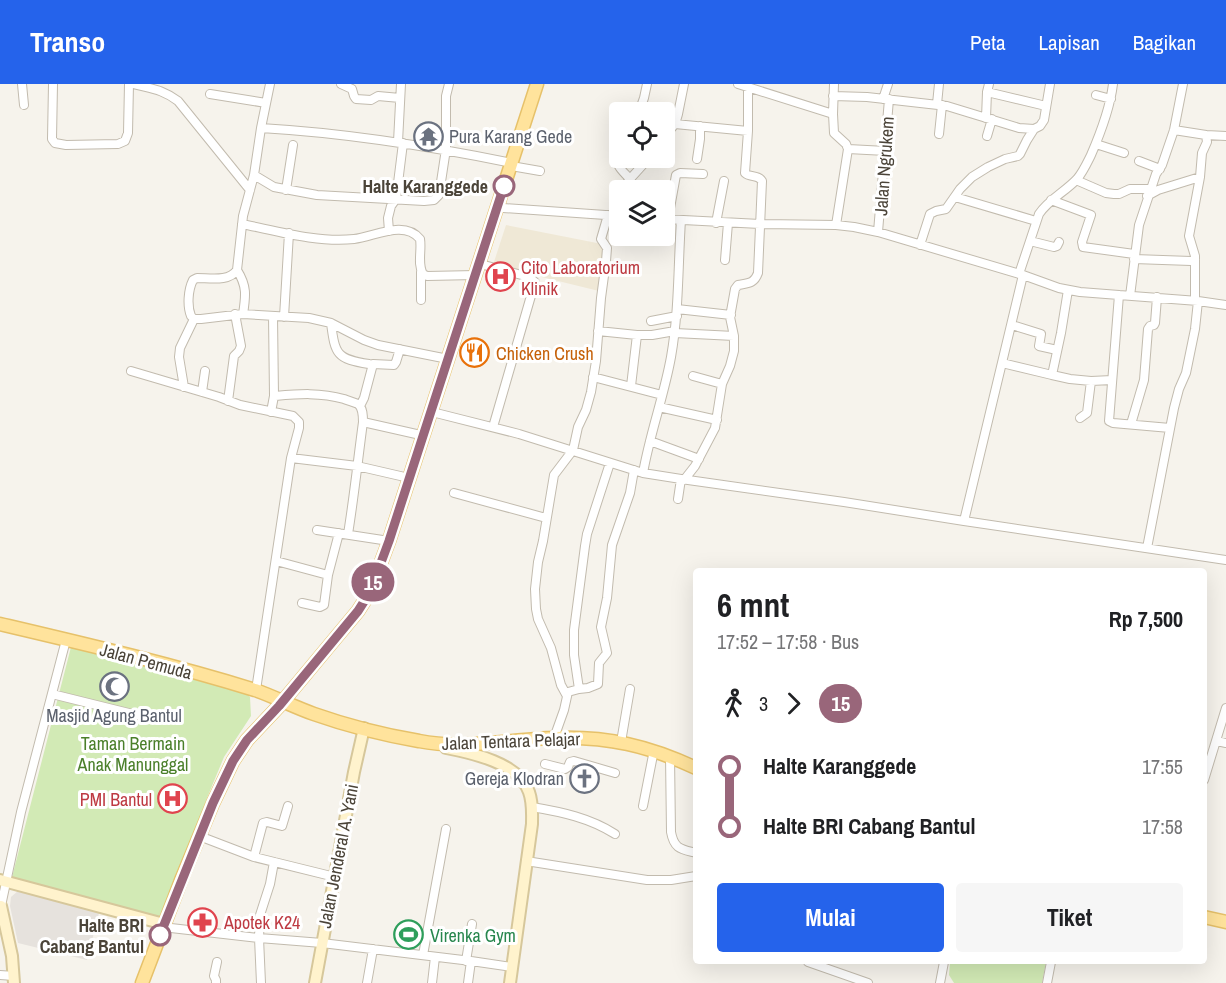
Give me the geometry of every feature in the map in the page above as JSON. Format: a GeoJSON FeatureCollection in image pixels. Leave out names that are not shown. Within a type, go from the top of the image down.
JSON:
{"type":"FeatureCollection","features":[{"type":"Feature","properties":{"kind":"main road"},"geometry":{"type":"LineString","coordinates":[[142,983],[237,768],[358,611],[376,576],[409,478],[436,413],[503,208],[537,84]]}},
{"type":"Feature","properties":{"kind":"main road"},"geometry":{"type":"LineString","coordinates":[[149,983],[213,803],[233,761],[247,740],[287,702],[350,632],[372,601],[385,569],[448,359],[543,84]]}},
{"type":"Feature","properties":{"kind":"main road","name":"Jalan Pemuda"},"geometry":{"type":"LineString","coordinates":[[0,624],[193,672],[256,690],[287,702]]}},
{"type":"Feature","properties":{"kind":"main road","name":"Jalan Tentara Pelajar"},"geometry":{"type":"LineString","coordinates":[[287,702],[313,714],[410,740],[453,744],[589,738],[621,742],[654,750],[693,767]]}},
{"type":"Feature","properties":{"kind":"main road","name":"Jalan Jenderal A. Yani"},"geometry":{"type":"LineString","coordinates":[[315,983],[364,729]]}},
{"type":"Feature","properties":{"kind":"main road"},"geometry":{"type":"LineString","coordinates":[[410,740],[461,751],[499,763],[511,770],[528,790],[532,807],[532,824],[510,983]]}},
{"type":"Feature","properties":{"kind":"main road"},"geometry":{"type":"LineString","coordinates":[[3,880],[168,926]]}},
{"type":"Feature","properties":{"kind":"main road"},"geometry":{"type":"LineString","coordinates":[[0,906],[4,941],[14,980]]}},
{"type":"Feature","properties":{"kind":"main road"},"geometry":{"type":"LineString","coordinates":[[1207,918],[1226,922]]}},
{"type":"Feature","properties":{"kind":"street"},"geometry":{"type":"LineString","coordinates":[[22,84],[24,105]]}},
{"type":"Feature","properties":{"kind":"street"},"geometry":{"type":"LineString","coordinates":[[53,84],[52,139],[55,143],[66,145],[118,144],[125,141],[128,134],[131,84],[156,89],[169,94],[178,101],[251,188]]}},
{"type":"Feature","properties":{"kind":"street"},"geometry":{"type":"LineString","coordinates":[[270,84],[254,176],[242,224],[237,270],[229,277],[193,280],[190,315],[194,319],[201,320],[239,314],[309,318],[331,323],[372,343],[448,359]]}},
{"type":"Feature","properties":{"kind":"street"},"geometry":{"type":"LineString","coordinates":[[341,84],[352,89],[356,99],[371,100],[378,96],[400,98]]}},
{"type":"Feature","properties":{"kind":"street"},"geometry":{"type":"LineString","coordinates":[[389,231],[388,218],[391,206],[396,199],[401,143],[400,84]]}},
{"type":"Feature","properties":{"kind":"street"},"geometry":{"type":"LineString","coordinates":[[254,176],[286,190],[327,196],[430,201],[438,198],[446,149],[446,96],[449,84]]}},
{"type":"Feature","properties":{"kind":"street"},"geometry":{"type":"LineString","coordinates":[[643,102],[647,84]]}},
{"type":"Feature","properties":{"kind":"street"},"geometry":{"type":"LineString","coordinates":[[684,84],[675,124],[748,131]]}},
{"type":"Feature","properties":{"kind":"street"},"geometry":{"type":"LineString","coordinates":[[738,84],[833,114]]}},
{"type":"Feature","properties":{"kind":"street"},"geometry":{"type":"LineString","coordinates":[[834,84],[834,133],[848,149],[836,225]]}},
{"type":"Feature","properties":{"kind":"street","name":"Jalan Ngrukem"},"geometry":{"type":"LineString","coordinates":[[878,232],[888,84]]}},
{"type":"Feature","properties":{"kind":"street"},"geometry":{"type":"LineString","coordinates":[[939,84],[939,135]]}},
{"type":"Feature","properties":{"kind":"street"},"geometry":{"type":"LineString","coordinates":[[833,96],[940,105],[1019,128],[1034,129],[1044,120],[1050,84]]}},
{"type":"Feature","properties":{"kind":"street"},"geometry":{"type":"LineString","coordinates":[[964,521],[1036,220],[1044,206],[1066,190],[1081,175],[1106,119],[1113,84]]}},
{"type":"Feature","properties":{"kind":"street"},"geometry":{"type":"LineString","coordinates":[[1130,296],[1139,225],[1156,174],[1161,169],[1183,84]]}},
{"type":"Feature","properties":{"kind":"street"},"geometry":{"type":"LineString","coordinates":[[678,499],[682,479],[691,473],[715,428],[722,384],[734,351],[731,315],[736,287],[752,282],[758,273],[762,181],[758,176],[745,173],[748,88]]}},
{"type":"Feature","properties":{"kind":"street"},"geometry":{"type":"LineString","coordinates":[[987,136],[988,88],[1046,106]]}},
{"type":"Feature","properties":{"kind":"street"},"geometry":{"type":"LineString","coordinates":[[210,94],[266,103]]}},
{"type":"Feature","properties":{"kind":"street"},"geometry":{"type":"LineString","coordinates":[[1096,94],[1111,99]]}},
{"type":"Feature","properties":{"kind":"street"},"geometry":{"type":"LineString","coordinates":[[697,159],[700,126]]}},
{"type":"Feature","properties":{"kind":"street"},"geometry":{"type":"LineString","coordinates":[[261,128],[348,135],[446,149],[540,171]]}},
{"type":"Feature","properties":{"kind":"street"},"geometry":{"type":"LineString","coordinates":[[920,245],[930,214],[946,209],[972,177],[1005,159],[1018,156],[1034,129]]}},
{"type":"Feature","properties":{"kind":"street"},"geometry":{"type":"LineString","coordinates":[[1173,129],[1226,136]]}},
{"type":"Feature","properties":{"kind":"street"},"geometry":{"type":"LineString","coordinates":[[1148,548],[1177,394],[1186,373],[1195,329],[1195,259],[1194,248],[1189,236],[1202,153],[1207,142],[1206,135]]}},
{"type":"Feature","properties":{"kind":"street"},"geometry":{"type":"LineString","coordinates":[[1096,144],[1124,153]]}},
{"type":"Feature","properties":{"kind":"street"},"geometry":{"type":"LineString","coordinates":[[286,190],[293,145]]}},
{"type":"Feature","properties":{"kind":"street"},"geometry":{"type":"LineString","coordinates":[[848,149],[885,151]]}},
{"type":"Feature","properties":{"kind":"street"},"geometry":{"type":"LineString","coordinates":[[1139,162],[1161,169]]}},
{"type":"Feature","properties":{"kind":"street"},"geometry":{"type":"LineString","coordinates":[[620,168],[630,179],[640,168]]}},
{"type":"Feature","properties":{"kind":"street"},"geometry":{"type":"LineString","coordinates":[[675,180],[676,175],[680,173],[703,174]]}},
{"type":"Feature","properties":{"kind":"street"},"geometry":{"type":"LineString","coordinates":[[1076,180],[1106,193],[1119,194],[1130,189],[1149,192],[1200,177]]}},
{"type":"Feature","properties":{"kind":"street"},"geometry":{"type":"LineString","coordinates":[[716,223],[724,181]]}},
{"type":"Feature","properties":{"kind":"street"},"geometry":{"type":"LineString","coordinates":[[955,197],[1036,220]]}},
{"type":"Feature","properties":{"kind":"street"},"geometry":{"type":"LineString","coordinates":[[1051,200],[1091,215],[1082,242],[1083,247],[1134,257],[1191,261],[1195,259]]}},
{"type":"Feature","properties":{"kind":"street"},"geometry":{"type":"LineString","coordinates":[[503,208],[609,216]]}},
{"type":"Feature","properties":{"kind":"street"},"geometry":{"type":"LineString","coordinates":[[675,220],[716,223],[836,225],[878,232],[1022,274],[1068,290],[1119,296],[1196,300],[1226,305]]}},
{"type":"Feature","properties":{"kind":"street"},"geometry":{"type":"LineString","coordinates":[[644,473],[675,332],[681,220]]}},
{"type":"Feature","properties":{"kind":"street"},"geometry":{"type":"LineString","coordinates":[[567,696],[561,685],[551,648],[540,626],[536,609],[536,576],[554,474],[573,450],[578,427],[589,401],[607,248],[601,238],[609,223]]}},
{"type":"Feature","properties":{"kind":"street"},"geometry":{"type":"LineString","coordinates":[[725,260],[728,223]]}},
{"type":"Feature","properties":{"kind":"street"},"geometry":{"type":"LineString","coordinates":[[242,224],[322,239],[346,240],[389,231],[410,231],[418,236],[421,242],[421,300]]}},
{"type":"Feature","properties":{"kind":"street"},"geometry":{"type":"LineString","coordinates":[[284,317],[290,233]]}},
{"type":"Feature","properties":{"kind":"street"},"geometry":{"type":"LineString","coordinates":[[1030,241],[1054,247],[1059,242]]}},
{"type":"Feature","properties":{"kind":"street"},"geometry":{"type":"LineString","coordinates":[[484,265],[529,277],[535,282],[493,426]]}},
{"type":"Feature","properties":{"kind":"street"},"geometry":{"type":"LineString","coordinates":[[228,401],[234,356],[241,346],[239,314],[245,299],[245,286],[237,270]]}},
{"type":"Feature","properties":{"kind":"street"},"geometry":{"type":"LineString","coordinates":[[421,272],[428,276],[476,275]]}},
{"type":"Feature","properties":{"kind":"street"},"geometry":{"type":"LineString","coordinates":[[1052,375],[1068,290]]}},
{"type":"Feature","properties":{"kind":"street"},"geometry":{"type":"LineString","coordinates":[[1119,296],[1109,421],[1170,428]]}},
{"type":"Feature","properties":{"kind":"street"},"geometry":{"type":"LineString","coordinates":[[1131,424],[1144,380],[1148,329],[1155,323],[1157,297]]}},
{"type":"Feature","properties":{"kind":"street"},"geometry":{"type":"LineString","coordinates":[[651,321],[677,312],[731,315]]}},
{"type":"Feature","properties":{"kind":"street"},"geometry":{"type":"LineString","coordinates":[[271,412],[274,396],[273,316]]}},
{"type":"Feature","properties":{"kind":"street"},"geometry":{"type":"LineString","coordinates":[[184,387],[179,357],[180,348],[194,319]]}},
{"type":"Feature","properties":{"kind":"street"},"geometry":{"type":"LineString","coordinates":[[331,323],[333,341],[339,353],[347,360],[369,364]]}},
{"type":"Feature","properties":{"kind":"street"},"geometry":{"type":"LineString","coordinates":[[1012,325],[1041,334],[1040,346],[1057,350]]}},
{"type":"Feature","properties":{"kind":"street"},"geometry":{"type":"LineString","coordinates":[[598,331],[637,335],[675,332],[734,336]]}},
{"type":"Feature","properties":{"kind":"street"},"geometry":{"type":"LineString","coordinates":[[631,386],[637,335]]}},
{"type":"Feature","properties":{"kind":"street"},"geometry":{"type":"LineString","coordinates":[[360,406],[373,364],[394,365],[400,349]]}},
{"type":"Feature","properties":{"kind":"street"},"geometry":{"type":"LineString","coordinates":[[1002,363],[1070,379],[1112,380]]}},
{"type":"Feature","properties":{"kind":"street"},"geometry":{"type":"LineString","coordinates":[[131,371],[240,405],[293,416],[298,421],[299,428],[291,458],[256,690]]}},
{"type":"Feature","properties":{"kind":"street"},"geometry":{"type":"LineString","coordinates":[[202,392],[205,371]]}},
{"type":"Feature","properties":{"kind":"street"},"geometry":{"type":"LineString","coordinates":[[693,376],[722,384]]}},
{"type":"Feature","properties":{"kind":"street"},"geometry":{"type":"LineString","coordinates":[[593,377],[662,395]]}},
{"type":"Feature","properties":{"kind":"street"},"geometry":{"type":"LineString","coordinates":[[1080,418],[1087,413],[1091,381]]}},
{"type":"Feature","properties":{"kind":"street"},"geometry":{"type":"LineString","coordinates":[[274,396],[314,393],[339,398],[360,406],[363,422],[348,534]]}},
{"type":"Feature","properties":{"kind":"street"},"geometry":{"type":"LineString","coordinates":[[659,407],[717,420]]}},
{"type":"Feature","properties":{"kind":"street"},"geometry":{"type":"LineString","coordinates":[[436,413],[493,426],[644,473],[1226,560]]}},
{"type":"Feature","properties":{"kind":"street"},"geometry":{"type":"LineString","coordinates":[[363,422],[426,436]]}},
{"type":"Feature","properties":{"kind":"street"},"geometry":{"type":"LineString","coordinates":[[650,441],[699,459]]}},
{"type":"Feature","properties":{"kind":"street"},"geometry":{"type":"LineString","coordinates":[[291,458],[357,466],[409,478]]}},
{"type":"Feature","properties":{"kind":"street"},"geometry":{"type":"LineString","coordinates":[[579,688],[573,647],[580,582],[587,534],[610,463]]}},
{"type":"Feature","properties":{"kind":"street"},"geometry":{"type":"LineString","coordinates":[[554,738],[570,691],[598,684],[599,663],[608,654],[601,627],[607,598],[612,545],[630,494],[634,470]]}},
{"type":"Feature","properties":{"kind":"street"},"geometry":{"type":"LineString","coordinates":[[454,493],[546,518]]}},
{"type":"Feature","properties":{"kind":"street"},"geometry":{"type":"LineString","coordinates":[[317,530],[389,541]]}},
{"type":"Feature","properties":{"kind":"street"},"geometry":{"type":"LineString","coordinates":[[302,603],[323,607],[328,575],[339,533]]}},
{"type":"Feature","properties":{"kind":"street"},"geometry":{"type":"LineString","coordinates":[[276,561],[328,575]]}},
{"type":"Feature","properties":{"kind":"street"},"geometry":{"type":"LineString","coordinates":[[0,906],[3,880],[66,640]]}},
{"type":"Feature","properties":{"kind":"street"},"geometry":{"type":"LineString","coordinates":[[621,742],[630,689]]}},
{"type":"Feature","properties":{"kind":"street"},"geometry":{"type":"LineString","coordinates":[[52,694],[149,718]]}},
{"type":"Feature","properties":{"kind":"street"},"geometry":{"type":"LineString","coordinates":[[1207,771],[1226,708]]}},
{"type":"Feature","properties":{"kind":"street"},"geometry":{"type":"LineString","coordinates":[[1217,741],[1226,743]]}},
{"type":"Feature","properties":{"kind":"street"},"geometry":{"type":"LineString","coordinates":[[643,806],[654,750]]}},
{"type":"Feature","properties":{"kind":"street"},"geometry":{"type":"LineString","coordinates":[[670,756],[672,842],[675,846],[693,852]]}},
{"type":"Feature","properties":{"kind":"street"},"geometry":{"type":"LineString","coordinates":[[545,764],[563,769],[573,761],[615,773]]}},
{"type":"Feature","properties":{"kind":"street"},"geometry":{"type":"LineString","coordinates":[[254,857],[263,823],[282,826],[288,807]]}},
{"type":"Feature","properties":{"kind":"street"},"geometry":{"type":"LineString","coordinates":[[532,807],[595,822],[615,834]]}},
{"type":"Feature","properties":{"kind":"street"},"geometry":{"type":"LineString","coordinates":[[423,955],[446,829]]}},
{"type":"Feature","properties":{"kind":"street"},"geometry":{"type":"LineString","coordinates":[[207,839],[254,857],[335,877]]}},
{"type":"Feature","properties":{"kind":"street"},"geometry":{"type":"LineString","coordinates":[[526,861],[647,880],[671,880],[693,876]]}},
{"type":"Feature","properties":{"kind":"street"},"geometry":{"type":"LineString","coordinates":[[261,983],[260,915],[274,862]]}},
{"type":"Feature","properties":{"kind":"street"},"geometry":{"type":"LineString","coordinates":[[468,983],[472,924]]}},
{"type":"Feature","properties":{"kind":"street"},"geometry":{"type":"LineString","coordinates":[[168,926],[512,967]]}},
{"type":"Feature","properties":{"kind":"street"},"geometry":{"type":"LineString","coordinates":[[367,983],[373,949]]}},
{"type":"Feature","properties":{"kind":"street"},"geometry":{"type":"LineString","coordinates":[[432,983],[435,957]]}},
{"type":"Feature","properties":{"kind":"street"},"geometry":{"type":"LineString","coordinates":[[216,983],[214,976],[217,962]]}},
{"type":"Feature","properties":{"kind":"street"},"geometry":{"type":"LineString","coordinates":[[814,964],[868,983]]}},
{"type":"Feature","properties":{"kind":"street"},"geometry":{"type":"LineString","coordinates":[[940,983],[944,964]]}},
{"type":"Feature","properties":{"kind":"street"},"geometry":{"type":"LineString","coordinates":[[1047,983],[1051,964]]}},
{"type":"Feature","properties":{"kind":"street"},"geometry":{"type":"LineString","coordinates":[[0,975],[14,980]]}},
{"type":"Feature","properties":{"kind":"shaded area"},"geometry":{"type":"Polygon","coordinates":[[[506,225],[602,244],[604,247],[599,291],[493,265],[506,225]]]}},
{"type":"Feature","properties":{"kind":"shaded area"},"geometry":{"type":"Polygon","coordinates":[[[18,891],[99,913],[87,960],[18,943],[10,906],[11,897],[18,891]]]}},
{"type":"Feature","properties":{"kind":"green space","name":"Taman Bermain Anak Manunggal"},"geometry":{"type":"Polygon","coordinates":[[[71,647],[246,693],[250,697],[251,716],[224,757],[207,798],[163,923],[11,881],[71,647]]]}},
{"type":"Feature","properties":{"kind":"green space"},"geometry":{"type":"Polygon","coordinates":[[[950,964],[1046,964],[1042,983],[954,983],[949,975],[950,964]]]}},
{"type":"Feature","properties":{"kind":"bus line","name":"15"},"geometry":{"type":"LineString","coordinates":[[160,935],[213,803],[233,761],[247,740],[277,709],[365,600],[389,541],[504,186]]}},
{"type":"Feature","properties":{"kind":"place","name":"Pura Karang Gede"},"geometry":{"type":"Point","coordinates":[428,136]}},
{"type":"Feature","properties":{"kind":"place","name":"Halte Karanggede"},"geometry":{"type":"Point","coordinates":[504,186]}},
{"type":"Feature","properties":{"kind":"place","name":"Cito Laboratorium Klinik"},"geometry":{"type":"Point","coordinates":[500,277]}},
{"type":"Feature","properties":{"kind":"place","name":"Chicken Crush"},"geometry":{"type":"Point","coordinates":[475,353]}},
{"type":"Feature","properties":{"kind":"place","name":"Masjid Agung Bantul"},"geometry":{"type":"Point","coordinates":[114,686]}},
{"type":"Feature","properties":{"kind":"place","name":"Gereja Klodran"},"geometry":{"type":"Point","coordinates":[585,778]}},
{"type":"Feature","properties":{"kind":"place","name":"PMI Bantul"},"geometry":{"type":"Point","coordinates":[173,799]}},
{"type":"Feature","properties":{"kind":"place","name":"Apotek K24"},"geometry":{"type":"Point","coordinates":[203,922]}},
{"type":"Feature","properties":{"kind":"place","name":"Halte BRI Cabang Bantul"},"geometry":{"type":"Point","coordinates":[160,935]}},
{"type":"Feature","properties":{"kind":"place","name":"Virenka Gym"},"geometry":{"type":"Point","coordinates":[409,935]}}]}
